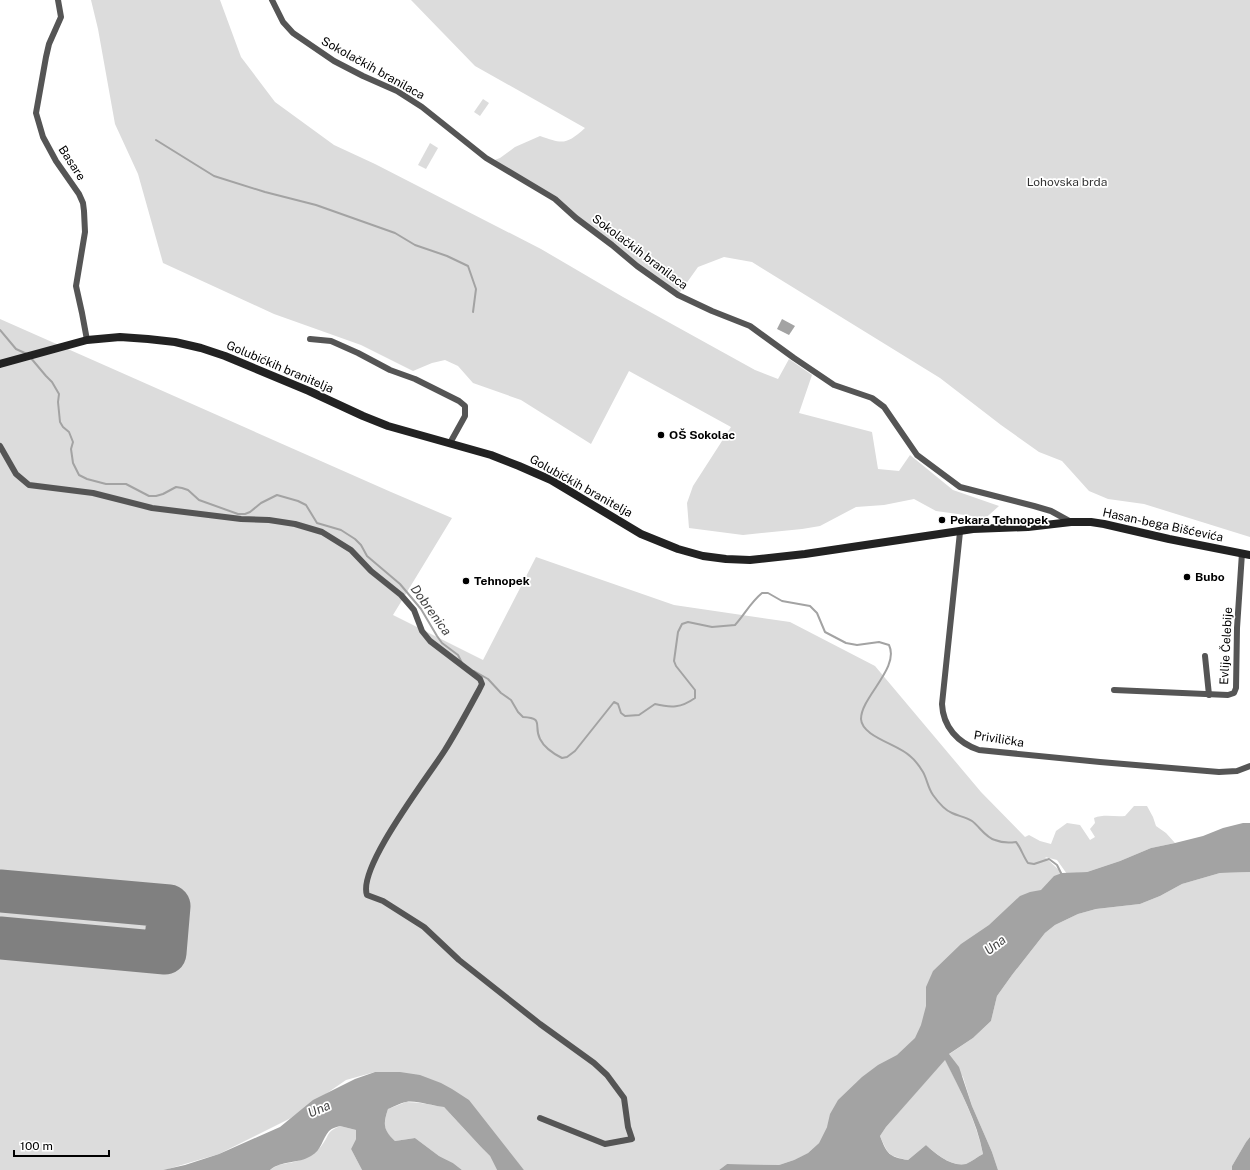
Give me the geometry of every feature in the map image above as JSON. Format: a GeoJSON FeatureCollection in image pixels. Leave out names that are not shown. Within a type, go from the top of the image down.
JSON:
{"type":"FeatureCollection","features":[{"type":"Feature","properties":{"kind":"street","name":"Basare"},"geometry":{"type":"LineString","coordinates":[[58,0],[61,17],[49,44],[36,113],[43,137],[56,161],[83,203],[85,232],[76,286],[87,340]]}},
{"type":"Feature","properties":{"kind":"street","name":"Sokolačkih branilaca"},"geometry":{"type":"LineString","coordinates":[[272,0],[283,22],[293,33],[334,61],[397,91],[422,107],[486,158],[555,199],[576,218],[637,266],[678,295],[712,311],[750,326],[834,385],[867,396],[880,403],[917,455],[960,487],[1051,511],[1072,522]]}},
{"type":"Feature","properties":{"kind":"street","name":"Golubićkih branitelja"},"geometry":{"type":"LineString","coordinates":[[0,364],[87,340],[120,337],[175,342],[201,348],[225,356],[302,388],[388,426],[491,455],[519,466],[550,480],[641,534],[678,549],[703,556],[750,560],[806,554],[992,528],[1028,527],[1072,522]]}},
{"type":"Feature","properties":{"kind":"street"},"geometry":{"type":"LineString","coordinates":[[310,339],[331,341],[390,370],[415,379],[459,401],[465,406],[465,416],[450,444]]}},
{"type":"Feature","properties":{"kind":"street"},"geometry":{"type":"LineString","coordinates":[[0,446],[16,474],[29,485],[93,493],[152,508],[295,524],[322,532],[351,550],[371,571],[401,595],[414,610],[422,631],[430,641],[480,679],[482,684],[445,751],[383,844],[366,882],[365,888],[367,896],[383,901],[424,927],[459,960],[540,1024],[594,1063],[607,1075],[624,1098],[628,1127],[632,1139],[605,1144],[540,1118]]}},
{"type":"Feature","properties":{"kind":"street","name":"Hasan-bega Bišćevića"},"geometry":{"type":"LineString","coordinates":[[1072,522],[1092,522],[1104,524],[1169,539],[1246,554]]}},
{"type":"Feature","properties":{"kind":"street","name":"Privilička"},"geometry":{"type":"LineString","coordinates":[[960,532],[942,704],[942,712],[956,737],[964,743],[979,750],[1211,771],[1228,772],[1250,766]]}},
{"type":"Feature","properties":{"kind":"street","name":"Evlije Čelebije"},"geometry":{"type":"LineString","coordinates":[[1114,690],[1209,695],[1228,695],[1234,693],[1236,688],[1238,628],[1246,554]]}},
{"type":"Feature","properties":{"kind":"street"},"geometry":{"type":"LineString","coordinates":[[1205,656],[1209,695]]}},
{"type":"Feature","properties":{"kind":"green space"},"geometry":{"type":"Polygon","coordinates":[[[91,0],[220,0],[241,57],[275,102],[334,145],[375,164],[541,249],[623,297],[755,370],[778,379],[789,359],[812,375],[799,413],[872,432],[878,469],[899,471],[910,455],[953,490],[999,506],[980,523],[976,522],[972,516],[936,511],[914,499],[884,505],[856,507],[820,526],[802,529],[743,535],[689,528],[687,503],[693,486],[731,427],[629,371],[591,444],[521,400],[473,383],[458,366],[445,360],[432,363],[413,371],[361,345],[274,314],[163,263],[138,174],[115,124],[98,29],[91,0]]]}},
{"type":"Feature","properties":{"kind":"green space","name":"Lohovska brda"},"geometry":{"type":"Polygon","coordinates":[[[411,0],[1250,0],[1250,537],[1144,504],[1108,499],[1089,491],[1062,461],[1039,452],[940,378],[752,262],[724,257],[698,267],[678,295],[568,210],[492,161],[500,158],[515,147],[540,136],[554,141],[564,141],[573,138],[585,128],[475,66],[411,0]]]}},
{"type":"Feature","properties":{"kind":"green space"},"geometry":{"type":"Polygon","coordinates":[[[483,99],[489,103],[480,116],[474,112],[483,99]]]}},
{"type":"Feature","properties":{"kind":"green space"},"geometry":{"type":"Polygon","coordinates":[[[430,143],[438,148],[426,169],[418,165],[430,143]]]}},
{"type":"Feature","properties":{"kind":"green space"},"geometry":{"type":"Polygon","coordinates":[[[0,319],[452,518],[393,615],[483,660],[536,557],[674,605],[790,622],[875,666],[981,792],[1025,837],[1029,835],[1040,841],[1051,844],[1056,831],[1067,823],[1080,825],[1090,840],[1095,837],[1090,829],[1095,823],[1094,818],[1105,816],[1125,816],[1134,806],[1147,806],[1156,826],[1166,833],[1175,843],[1151,848],[1120,861],[1087,872],[1067,874],[1057,860],[1045,857],[1062,873],[972,953],[933,1021],[827,1127],[819,1143],[808,1153],[779,1165],[727,1164],[719,1170],[524,1170],[462,1096],[375,1072],[346,1080],[291,1118],[219,1154],[168,1169],[0,1170],[0,319]]]}},
{"type":"Feature","properties":{"kind":"green space"},"geometry":{"type":"Polygon","coordinates":[[[1250,872],[1250,1137],[1232,1166],[1232,1170],[998,1170],[992,1152],[972,1106],[963,1077],[948,1055],[973,1038],[991,1021],[997,996],[1045,933],[1055,925],[1078,914],[1096,909],[1140,904],[1160,896],[1182,884],[1220,873],[1250,872]]]}},
{"type":"Feature","properties":{"kind":"green space"},"geometry":{"type":"Polygon","coordinates":[[[945,1059],[972,1117],[983,1154],[966,1164],[955,1164],[950,1162],[926,1145],[908,1160],[892,1155],[885,1147],[880,1136],[886,1127],[945,1059]]]}},
{"type":"Feature","properties":{"kind":"green space"},"geometry":{"type":"Polygon","coordinates":[[[406,1102],[444,1107],[490,1156],[497,1170],[462,1170],[453,1163],[439,1156],[415,1138],[395,1141],[386,1130],[386,1115],[388,1109],[406,1102]]]}},
{"type":"Feature","properties":{"kind":"green space"},"geometry":{"type":"Polygon","coordinates":[[[340,1126],[356,1130],[356,1139],[351,1149],[362,1170],[270,1170],[278,1165],[298,1161],[310,1155],[321,1147],[330,1132],[340,1126]]]}},
{"type":"Feature","properties":{"kind":"water"},"geometry":{"type":"Polygon","coordinates":[[[782,319],[795,326],[789,335],[777,329],[782,319]]]}},
{"type":"Feature","properties":{"kind":"water","name":"Una"},"geometry":{"type":"Polygon","coordinates":[[[1243,823],[1250,823],[1250,872],[1220,873],[1182,884],[1160,896],[1140,904],[1096,909],[1078,914],[1055,925],[1045,933],[997,996],[991,1021],[973,1038],[949,1054],[959,1067],[972,1106],[992,1152],[998,1170],[719,1170],[727,1164],[779,1165],[808,1153],[819,1143],[827,1127],[830,1114],[838,1100],[862,1077],[878,1065],[897,1055],[915,1038],[921,1025],[926,1006],[926,987],[933,971],[961,944],[989,925],[1020,896],[1041,890],[1054,876],[1062,873],[1087,872],[1120,861],[1151,848],[1203,836],[1223,828],[1243,823]],[[945,1060],[886,1127],[880,1136],[887,1151],[893,1156],[908,1160],[926,1145],[944,1159],[955,1164],[966,1164],[983,1154],[977,1130],[962,1094],[945,1060]]]}},
{"type":"Feature","properties":{"kind":"water","name":"Una"},"geometry":{"type":"Polygon","coordinates":[[[375,1072],[400,1072],[420,1075],[441,1083],[469,1100],[524,1170],[497,1170],[490,1156],[444,1107],[419,1102],[406,1102],[388,1109],[385,1119],[385,1126],[388,1133],[395,1141],[415,1138],[439,1156],[453,1163],[462,1170],[362,1170],[351,1149],[356,1139],[356,1130],[340,1126],[329,1131],[315,1154],[301,1160],[285,1163],[270,1170],[163,1170],[185,1165],[219,1154],[280,1127],[313,1100],[355,1079],[375,1072]]]}},
{"type":"Feature","properties":{"kind":"water"},"geometry":{"type":"Polygon","coordinates":[[[1250,1137],[1250,1170],[1232,1170],[1232,1166],[1250,1137]]]}},
{"type":"Feature","properties":{"kind":"waterway"},"geometry":{"type":"LineString","coordinates":[[156,140],[214,176],[265,192],[316,205],[395,233],[415,245],[447,256],[468,266],[476,289],[473,312]]}},
{"type":"Feature","properties":{"kind":"waterway","name":"Dobrenica"},"geometry":{"type":"LineString","coordinates":[[0,330],[16,349],[27,354]]}},
{"type":"Feature","properties":{"kind":"waterway","name":"Dobrenica"},"geometry":{"type":"LineString","coordinates":[[30,357],[52,382],[59,394],[58,402],[60,422],[69,432],[73,442],[71,449],[73,463],[79,475],[87,479],[106,484],[126,484],[149,496],[163,494],[176,487],[182,488],[188,490],[199,500],[238,514],[250,512],[261,503],[277,495],[298,501],[306,505],[317,523],[341,530],[355,539],[361,545],[367,556],[400,584],[421,609],[442,643],[458,655],[462,663]]}},
{"type":"Feature","properties":{"kind":"waterway","name":"Dobrenica"},"geometry":{"type":"LineString","coordinates":[[474,671],[488,679],[501,693],[511,700],[518,712],[523,717],[534,719],[537,724],[538,734],[544,745],[562,758],[567,757],[575,751],[614,702],[618,704],[621,713],[625,716],[639,715],[655,704],[676,706],[685,704],[695,698],[695,690],[676,666],[674,661],[678,632],[682,624],[688,622],[712,627],[735,625],[762,593],[768,593],[782,601],[810,606],[817,613],[825,632],[846,643],[857,645],[879,642],[889,645],[891,654],[889,663],[885,673],[863,710],[861,719],[867,731],[912,758],[923,772],[933,795],[946,810],[972,821],[992,839],[1008,843],[1016,842],[1028,863],[1034,864],[1049,859],[1057,865],[1062,875]]}},
{"type":"Feature","properties":{"kind":"runway"},"geometry":{"type":"LineString","coordinates":[[0,891],[169,906],[165,953],[0,938]]}},
{"type":"Feature","properties":{"kind":"place","name":"OŠ Sokolac"},"geometry":{"type":"Point","coordinates":[661,435]}},
{"type":"Feature","properties":{"kind":"place","name":"Pekara Tehnopek"},"geometry":{"type":"Point","coordinates":[942,520]}},
{"type":"Feature","properties":{"kind":"place","name":"Bubo"},"geometry":{"type":"Point","coordinates":[1187,577]}},
{"type":"Feature","properties":{"kind":"place","name":"Tehnopek"},"geometry":{"type":"Point","coordinates":[466,581]}}]}
